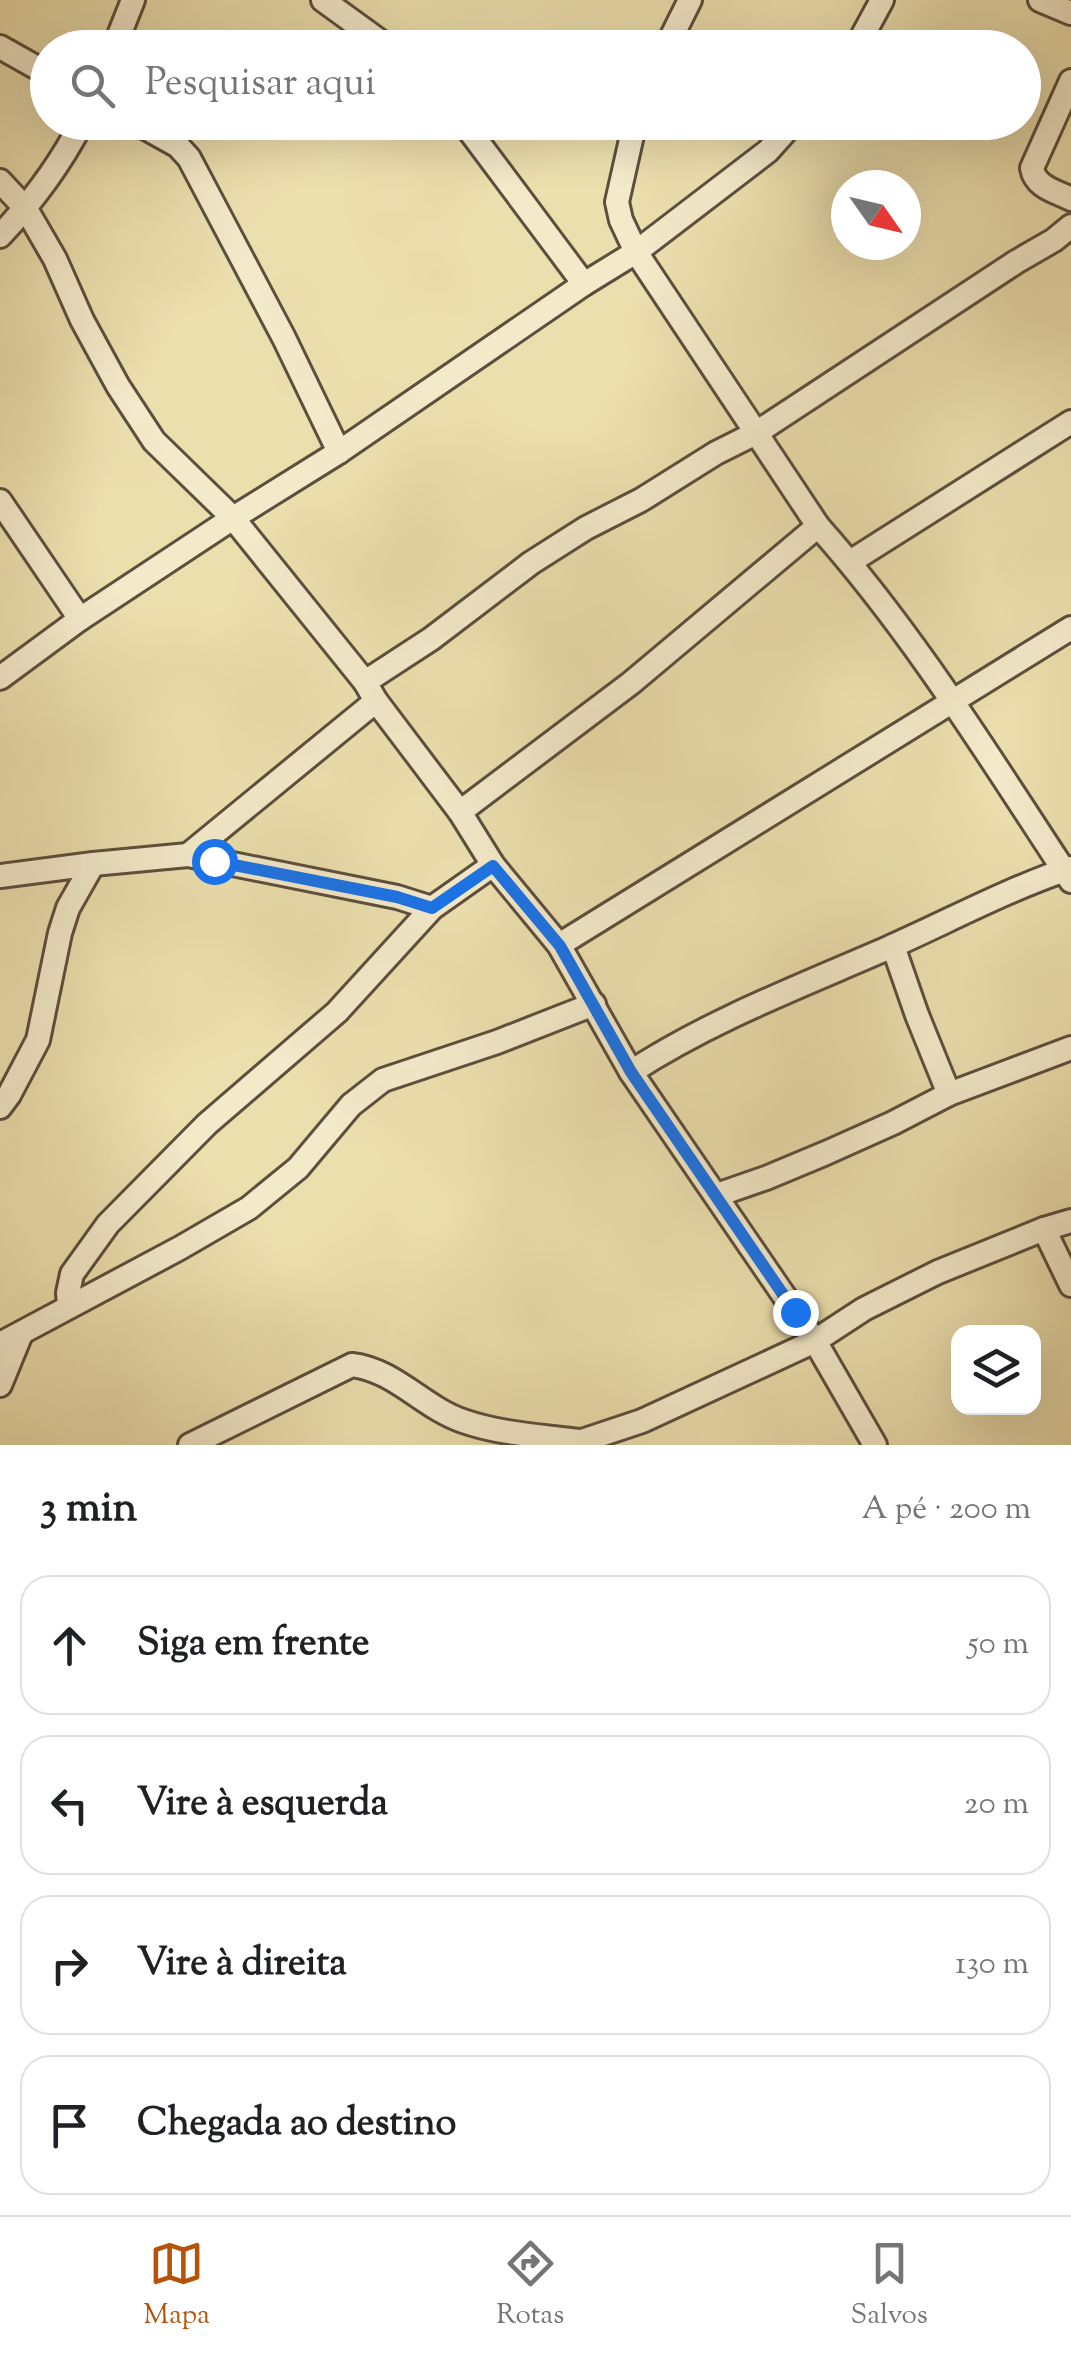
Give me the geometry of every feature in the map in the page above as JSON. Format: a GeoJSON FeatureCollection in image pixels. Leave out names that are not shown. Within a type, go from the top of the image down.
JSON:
{"type":"FeatureCollection","features":[{"type":"Feature","properties":{"kind":"street"},"geometry":{"type":"LineString","coordinates":[[121,30],[132,0]]}},
{"type":"Feature","properties":{"kind":"street"},"geometry":{"type":"LineString","coordinates":[[323,0],[364,30]]}},
{"type":"Feature","properties":{"kind":"street"},"geometry":{"type":"LineString","coordinates":[[675,30],[690,0]]}},
{"type":"Feature","properties":{"kind":"street"},"geometry":{"type":"LineString","coordinates":[[866,30],[882,0]]}},
{"type":"Feature","properties":{"kind":"street"},"geometry":{"type":"LineString","coordinates":[[1040,0],[1071,12]]}},
{"type":"Feature","properties":{"kind":"street"},"geometry":{"type":"LineString","coordinates":[[0,46],[30,64]]}},
{"type":"Feature","properties":{"kind":"street"},"geometry":{"type":"LineString","coordinates":[[1071,80],[1032,168],[1040,185],[1071,198]]}},
{"type":"Feature","properties":{"kind":"street"},"geometry":{"type":"LineString","coordinates":[[0,236],[26,209],[72,140]]}},
{"type":"Feature","properties":{"kind":"street"},"geometry":{"type":"LineString","coordinates":[[167,140],[189,158],[339,452]]}},
{"type":"Feature","properties":{"kind":"street"},"geometry":{"type":"LineString","coordinates":[[476,140],[584,284]]}},
{"type":"Feature","properties":{"kind":"street"},"geometry":{"type":"LineString","coordinates":[[631,1072],[664,1050],[735,1015],[981,904],[1069,873],[954,700],[850,562],[818,526],[636,252],[617,202],[632,140]]}},
{"type":"Feature","properties":{"kind":"street"},"geometry":{"type":"LineString","coordinates":[[0,678],[80,619],[339,452],[636,252],[777,140]]}},
{"type":"Feature","properties":{"kind":"street"},"geometry":{"type":"LineString","coordinates":[[0,181],[26,209],[118,386],[154,441],[234,518],[371,691],[460,812],[493,866],[560,946],[631,1072],[814,1341],[875,1445]]}},
{"type":"Feature","properties":{"kind":"street"},"geometry":{"type":"LineString","coordinates":[[188,855],[431,639],[531,563],[756,433],[1071,226]]}},
{"type":"Feature","properties":{"kind":"street"},"geometry":{"type":"LineString","coordinates":[[850,562],[1071,422]]}},
{"type":"Feature","properties":{"kind":"street"},"geometry":{"type":"LineString","coordinates":[[0,501],[80,619]]}},
{"type":"Feature","properties":{"kind":"street"},"geometry":{"type":"LineString","coordinates":[[460,812],[631,683],[818,526]]}},
{"type":"Feature","properties":{"kind":"street"},"geometry":{"type":"LineString","coordinates":[[560,946],[1071,628]]}},
{"type":"Feature","properties":{"kind":"street"},"geometry":{"type":"LineString","coordinates":[[0,876],[188,855],[397,897],[432,908]]}},
{"type":"Feature","properties":{"kind":"street"},"geometry":{"type":"LineString","coordinates":[[0,1107],[38,1040],[60,933],[68,908],[93,864]]}},
{"type":"Feature","properties":{"kind":"street"},"geometry":{"type":"LineString","coordinates":[[69,1306],[72,1274],[108,1224],[207,1124],[337,1012],[432,908],[493,866]]}},
{"type":"Feature","properties":{"kind":"street"},"geometry":{"type":"LineString","coordinates":[[893,946],[949,1094]]}},
{"type":"Feature","properties":{"kind":"street"},"geometry":{"type":"LineString","coordinates":[[0,1385],[11,1339],[248,1208],[298,1168],[350,1105],[382,1080],[497,1042],[594,1004]]}},
{"type":"Feature","properties":{"kind":"street"},"geometry":{"type":"LineString","coordinates":[[717,1195],[860,1138],[949,1094],[1071,1048]]}},
{"type":"Feature","properties":{"kind":"street"},"geometry":{"type":"LineString","coordinates":[[190,1445],[352,1366],[369,1367],[460,1421],[494,1429],[575,1443],[644,1433],[814,1341],[864,1309],[938,1272],[1071,1221]]}},
{"type":"Feature","properties":{"kind":"street"},"geometry":{"type":"LineString","coordinates":[[1044,1229],[1071,1285]]}},
{"type":"Feature","properties":{"kind":"route"},"geometry":{"type":"LineString","coordinates":[[214,861],[397,897],[432,908],[493,866],[560,946],[631,1072],[795,1312]]}}]}
